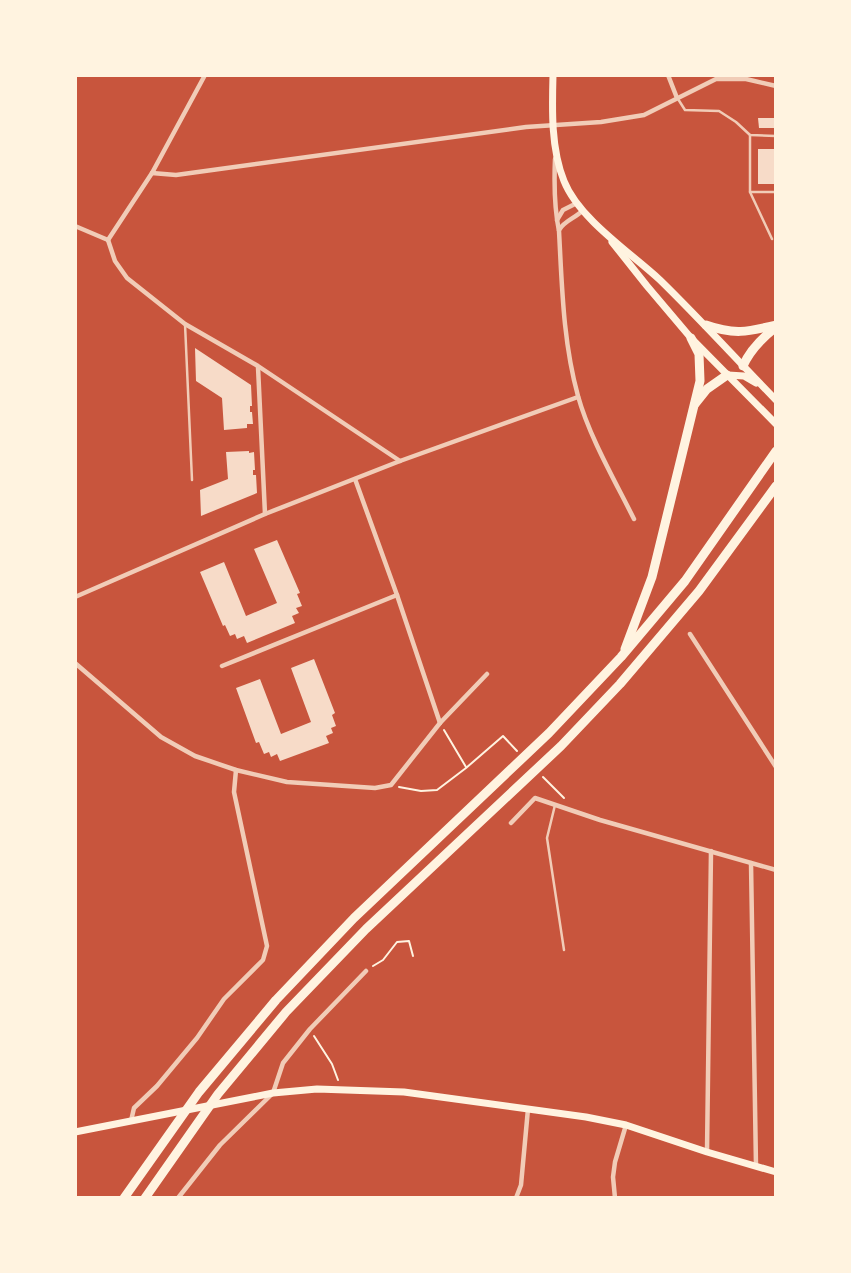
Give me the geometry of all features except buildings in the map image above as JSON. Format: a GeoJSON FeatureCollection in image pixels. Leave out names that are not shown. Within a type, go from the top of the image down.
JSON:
{"type":"FeatureCollection","features":[{"type":"Feature","properties":{"kind":"highway"},"geometry":{"type":"LineString","coordinates":[[706,325],[721,330],[744,332],[776,326]]}},
{"type":"Feature","properties":{"kind":"highway"},"geometry":{"type":"LineString","coordinates":[[743,371],[747,356],[776,326]]}},
{"type":"Feature","properties":{"kind":"highway"},"geometry":{"type":"LineString","coordinates":[[621,657],[652,577],[700,381],[699,354],[691,338]]}},
{"type":"Feature","properties":{"kind":"highway"},"geometry":{"type":"LineString","coordinates":[[694,406],[707,389],[727,375]]}},
{"type":"Feature","properties":{"kind":"highway"},"geometry":{"type":"LineString","coordinates":[[124,1198],[199,1092],[276,1000],[354,918],[549,733],[621,657],[685,581],[776,451]]}},
{"type":"Feature","properties":{"kind":"highway"},"geometry":{"type":"LineString","coordinates":[[145,1198],[218,1094],[286,1012],[366,929],[561,746],[611,693],[699,591],[776,486]]}},
{"type":"Feature","properties":{"kind":"main road"},"geometry":{"type":"LineString","coordinates":[[553,75],[555,149],[564,182],[577,203],[691,338],[776,424]]}},
{"type":"Feature","properties":{"kind":"main road"},"geometry":{"type":"LineString","coordinates":[[600,228],[659,279],[706,325],[743,371],[776,400]]}},
{"type":"Feature","properties":{"kind":"main road"},"geometry":{"type":"LineString","coordinates":[[727,375],[743,371]]}},
{"type":"Feature","properties":{"kind":"main road"},"geometry":{"type":"LineString","coordinates":[[743,371],[753,401]]}},
{"type":"Feature","properties":{"kind":"main road"},"geometry":{"type":"LineString","coordinates":[[75,1132],[273,1093],[341,1089],[404,1092],[528,1108],[626,1125],[776,1172]]}},
{"type":"Feature","properties":{"kind":"street"},"geometry":{"type":"LineString","coordinates":[[108,240],[152,173],[205,75]]}},
{"type":"Feature","properties":{"kind":"street"},"geometry":{"type":"LineString","coordinates":[[668,75],[677,98]]}},
{"type":"Feature","properties":{"kind":"street"},"geometry":{"type":"LineString","coordinates":[[152,173],[176,175],[526,127],[601,122],[644,115],[716,79],[746,79],[776,86]]}},
{"type":"Feature","properties":{"kind":"street"},"geometry":{"type":"LineString","coordinates":[[555,149],[554,181],[566,340],[578,397],[634,519]]}},
{"type":"Feature","properties":{"kind":"street"},"geometry":{"type":"LineString","coordinates":[[557,220],[563,210],[577,203]]}},
{"type":"Feature","properties":{"kind":"street"},"geometry":{"type":"LineString","coordinates":[[559,231],[563,224],[583,210]]}},
{"type":"Feature","properties":{"kind":"street"},"geometry":{"type":"LineString","coordinates":[[75,226],[108,240],[115,261],[127,278],[185,324],[258,366],[400,461]]}},
{"type":"Feature","properties":{"kind":"street"},"geometry":{"type":"LineString","coordinates":[[258,366],[265,514]]}},
{"type":"Feature","properties":{"kind":"street"},"geometry":{"type":"LineString","coordinates":[[75,597],[265,514],[400,461],[578,397]]}},
{"type":"Feature","properties":{"kind":"street"},"geometry":{"type":"LineString","coordinates":[[355,480],[440,723]]}},
{"type":"Feature","properties":{"kind":"street"},"geometry":{"type":"LineString","coordinates":[[222,666],[397,595]]}},
{"type":"Feature","properties":{"kind":"street"},"geometry":{"type":"LineString","coordinates":[[690,634],[776,767]]}},
{"type":"Feature","properties":{"kind":"street"},"geometry":{"type":"LineString","coordinates":[[75,663],[161,737],[195,756],[236,770],[287,782],[375,788],[391,785],[440,723],[487,674]]}},
{"type":"Feature","properties":{"kind":"street"},"geometry":{"type":"LineString","coordinates":[[131,1121],[134,1108],[157,1086],[197,1038],[224,999],[263,960],[267,946],[234,792],[236,770]]}},
{"type":"Feature","properties":{"kind":"street"},"geometry":{"type":"LineString","coordinates":[[511,823],[535,798],[600,820],[776,870]]}},
{"type":"Feature","properties":{"kind":"street"},"geometry":{"type":"LineString","coordinates":[[707,1152],[711,850]]}},
{"type":"Feature","properties":{"kind":"street"},"geometry":{"type":"LineString","coordinates":[[751,863],[756,1166]]}},
{"type":"Feature","properties":{"kind":"street"},"geometry":{"type":"LineString","coordinates":[[178,1198],[220,1146],[273,1093],[283,1063],[310,1029],[366,971]]}},
{"type":"Feature","properties":{"kind":"street"},"geometry":{"type":"LineString","coordinates":[[516,1198],[521,1185],[528,1108]]}},
{"type":"Feature","properties":{"kind":"street"},"geometry":{"type":"LineString","coordinates":[[615,1198],[612,1177],[626,1125]]}},
{"type":"Feature","properties":{"kind":"lane"},"geometry":{"type":"LineString","coordinates":[[677,98],[685,110],[719,111],[736,121],[750,135],[776,136]]}},
{"type":"Feature","properties":{"kind":"lane"},"geometry":{"type":"LineString","coordinates":[[750,135],[750,192],[772,239]]}},
{"type":"Feature","properties":{"kind":"lane"},"geometry":{"type":"LineString","coordinates":[[750,192],[776,192]]}},
{"type":"Feature","properties":{"kind":"lane"},"geometry":{"type":"LineString","coordinates":[[185,324],[192,481]]}},
{"type":"Feature","properties":{"kind":"lane"},"geometry":{"type":"LineString","coordinates":[[555,804],[547,838],[564,950]]}},
{"type":"Feature","properties":{"kind":"path"},"geometry":{"type":"LineString","coordinates":[[440,723],[466,768]]}},
{"type":"Feature","properties":{"kind":"path"},"geometry":{"type":"LineString","coordinates":[[391,785],[421,792],[437,790],[503,736]]}},
{"type":"Feature","properties":{"kind":"path"},"geometry":{"type":"LineString","coordinates":[[539,773],[565,800]]}},
{"type":"Feature","properties":{"kind":"path"},"geometry":{"type":"LineString","coordinates":[[366,971],[383,961],[397,942],[409,942],[414,956]]}},
{"type":"Feature","properties":{"kind":"path"},"geometry":{"type":"LineString","coordinates":[[310,1029],[332,1064],[341,1089]]}}]}
